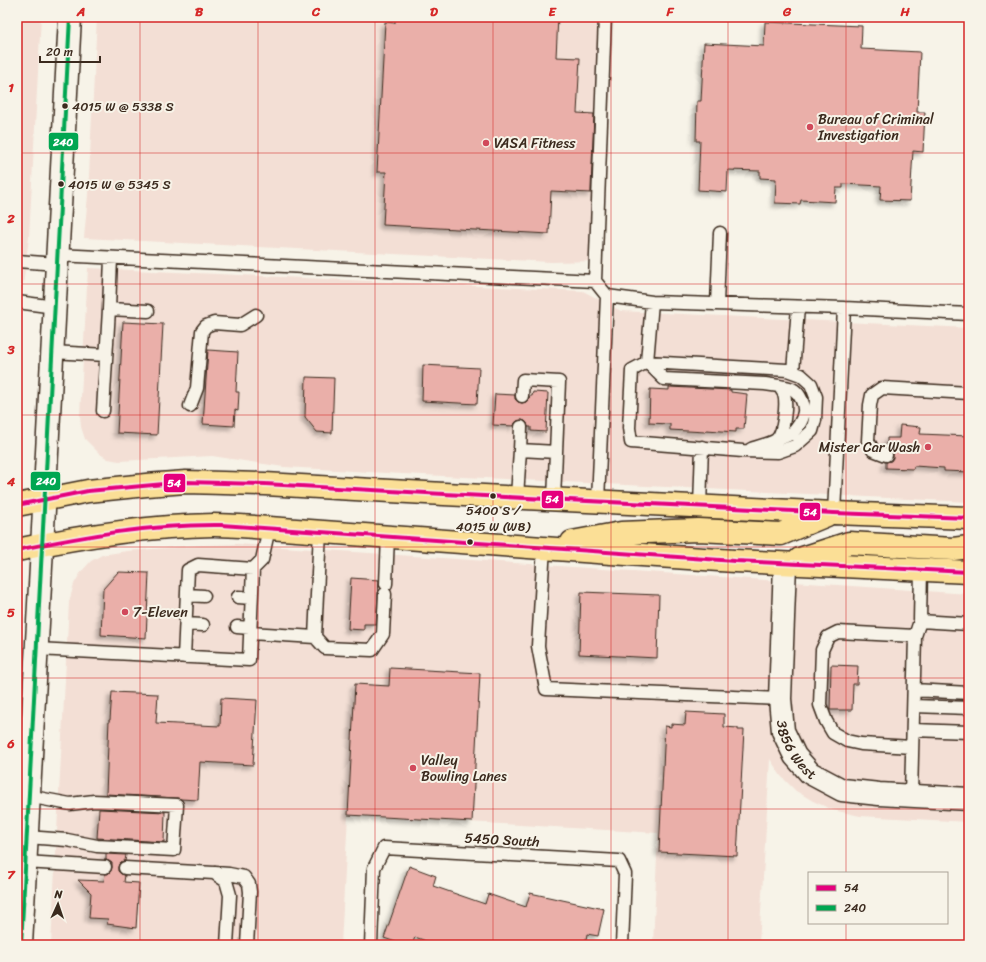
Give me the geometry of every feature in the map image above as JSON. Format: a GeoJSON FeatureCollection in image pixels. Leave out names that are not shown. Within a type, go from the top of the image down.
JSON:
{"type":"FeatureCollection","features":[{"type":"Feature","properties":{"kind":"main road"},"geometry":{"type":"LineString","coordinates":[[17,505],[97,490],[186,482],[265,484],[834,513],[969,518]]}},
{"type":"Feature","properties":{"kind":"main road"},"geometry":{"type":"LineString","coordinates":[[544,547],[621,533],[698,530],[781,534],[834,513]]}},
{"type":"Feature","properties":{"kind":"main road"},"geometry":{"type":"LineString","coordinates":[[17,550],[84,537],[151,528],[215,525],[785,564],[969,572]]}},
{"type":"Feature","properties":{"kind":"main road"},"geometry":{"type":"LineString","coordinates":[[785,564],[849,543],[953,549],[969,547]]}},
{"type":"Feature","properties":{"kind":"street"},"geometry":{"type":"LineString","coordinates":[[21,945],[27,837],[23,796],[37,648],[70,17]]}},
{"type":"Feature","properties":{"kind":"street","name":"3856 West"},"geometry":{"type":"LineString","coordinates":[[785,564],[780,699],[783,730],[796,756],[810,773],[842,790],[879,794],[969,799]]}},
{"type":"Feature","properties":{"kind":"lane"},"geometry":{"type":"LineString","coordinates":[[598,501],[607,296],[595,281],[605,17]]}},
{"type":"Feature","properties":{"kind":"lane"},"geometry":{"type":"LineString","coordinates":[[717,304],[720,233]]}},
{"type":"Feature","properties":{"kind":"lane"},"geometry":{"type":"LineString","coordinates":[[104,411],[112,258]]}},
{"type":"Feature","properties":{"kind":"lane"},"geometry":{"type":"LineString","coordinates":[[17,261],[112,258],[595,281]]}},
{"type":"Feature","properties":{"kind":"lane"},"geometry":{"type":"LineString","coordinates":[[607,296],[652,302],[844,308],[969,314]]}},
{"type":"Feature","properties":{"kind":"lane"},"geometry":{"type":"LineString","coordinates":[[17,302],[54,307]]}},
{"type":"Feature","properties":{"kind":"lane"},"geometry":{"type":"LineString","coordinates":[[652,302],[647,362],[664,379],[765,384],[793,389],[798,394],[802,402],[804,412],[802,420],[797,428],[791,434],[744,452]]}},
{"type":"Feature","properties":{"kind":"lane"},"geometry":{"type":"LineString","coordinates":[[793,372],[798,307]]}},
{"type":"Feature","properties":{"kind":"lane"},"geometry":{"type":"LineString","coordinates":[[834,513],[844,308]]}},
{"type":"Feature","properties":{"kind":"lane"},"geometry":{"type":"LineString","coordinates":[[109,309],[148,311]]}},
{"type":"Feature","properties":{"kind":"lane"},"geometry":{"type":"LineString","coordinates":[[190,406],[197,388],[202,330],[206,326],[214,323],[240,325],[256,315]]}},
{"type":"Feature","properties":{"kind":"lane"},"geometry":{"type":"LineString","coordinates":[[52,352],[106,355]]}},
{"type":"Feature","properties":{"kind":"lane"},"geometry":{"type":"LineString","coordinates":[[647,362],[787,370],[793,372],[801,375],[811,384],[816,397],[815,420],[812,431],[795,446],[778,452],[744,452],[702,447],[631,442],[629,428],[632,370],[647,362]]}},
{"type":"Feature","properties":{"kind":"lane"},"geometry":{"type":"LineString","coordinates":[[522,396],[523,380],[559,382],[554,499]]}},
{"type":"Feature","properties":{"kind":"lane"},"geometry":{"type":"LineString","coordinates":[[776,440],[781,432],[785,411],[784,394],[779,386]]}},
{"type":"Feature","properties":{"kind":"lane"},"geometry":{"type":"LineString","coordinates":[[886,455],[873,450],[868,441],[872,396],[882,388],[969,392]]}},
{"type":"Feature","properties":{"kind":"lane"},"geometry":{"type":"LineString","coordinates":[[517,497],[520,427]]}},
{"type":"Feature","properties":{"kind":"lane"},"geometry":{"type":"LineString","coordinates":[[700,506],[702,447]]}},
{"type":"Feature","properties":{"kind":"lane"},"geometry":{"type":"LineString","coordinates":[[520,450],[556,452]]}},
{"type":"Feature","properties":{"kind":"lane"},"geometry":{"type":"LineString","coordinates":[[37,648],[249,660],[253,569],[262,560],[269,528]]}},
{"type":"Feature","properties":{"kind":"lane"},"geometry":{"type":"LineString","coordinates":[[315,637],[320,531]]}},
{"type":"Feature","properties":{"kind":"lane"},"geometry":{"type":"LineString","coordinates":[[237,627],[250,630],[315,637],[325,648],[372,650],[383,634],[388,536]]}},
{"type":"Feature","properties":{"kind":"lane"},"geometry":{"type":"LineString","coordinates":[[544,547],[538,646],[546,689],[780,699]]}},
{"type":"Feature","properties":{"kind":"lane"},"geometry":{"type":"LineString","coordinates":[[184,657],[188,570],[198,565],[253,569]]}},
{"type":"Feature","properties":{"kind":"lane"},"geometry":{"type":"LineString","coordinates":[[911,796],[915,636],[920,621],[921,569]]}},
{"type":"Feature","properties":{"kind":"lane"},"geometry":{"type":"LineString","coordinates":[[187,595],[204,596]]}},
{"type":"Feature","properties":{"kind":"lane"},"geometry":{"type":"LineString","coordinates":[[238,597],[251,598]]}},
{"type":"Feature","properties":{"kind":"lane"},"geometry":{"type":"LineString","coordinates":[[920,621],[969,624]]}},
{"type":"Feature","properties":{"kind":"lane"},"geometry":{"type":"LineString","coordinates":[[186,624],[203,625]]}},
{"type":"Feature","properties":{"kind":"lane"},"geometry":{"type":"LineString","coordinates":[[912,747],[861,744],[847,741],[833,733],[826,721],[820,705],[822,650],[828,637],[838,632],[915,636]]}},
{"type":"Feature","properties":{"kind":"lane"},"geometry":{"type":"LineString","coordinates":[[914,690],[969,693]]}},
{"type":"Feature","properties":{"kind":"lane"},"geometry":{"type":"LineString","coordinates":[[914,706],[969,708]]}},
{"type":"Feature","properties":{"kind":"lane"},"geometry":{"type":"LineString","coordinates":[[912,730],[969,732]]}},
{"type":"Feature","properties":{"kind":"lane"},"geometry":{"type":"LineString","coordinates":[[23,796],[70,804],[94,801],[176,805],[174,850],[97,846],[67,840],[27,837]]}},
{"type":"Feature","properties":{"kind":"lane","name":"5450 South"},"geometry":{"type":"LineString","coordinates":[[371,945],[374,868],[384,848],[619,861],[624,874],[622,945]]}},
{"type":"Feature","properties":{"kind":"lane"},"geometry":{"type":"LineString","coordinates":[[25,862],[105,867]]}},
{"type":"Feature","properties":{"kind":"lane"},"geometry":{"type":"LineString","coordinates":[[125,868],[229,874],[244,877],[250,892],[247,945]]}},
{"type":"Feature","properties":{"kind":"lane"},"geometry":{"type":"LineString","coordinates":[[214,873],[226,882],[230,895],[228,945]]}},
{"type":"Feature","properties":{"kind":"shaded area"},"geometry":{"type":"Polygon","coordinates":[[[17,17],[41,17],[29,237],[18,326],[17,350],[17,17]]]}},
{"type":"Feature","properties":{"kind":"shaded area"},"geometry":{"type":"Polygon","coordinates":[[[97,17],[614,17],[602,261],[551,262],[84,238],[88,195],[97,17]]]}},
{"type":"Feature","properties":{"kind":"shaded area"},"geometry":{"type":"Polygon","coordinates":[[[88,268],[583,291],[621,311],[969,328],[969,502],[284,467],[212,456],[119,461],[108,459],[100,454],[85,439],[81,427],[80,415],[88,268]]]}},
{"type":"Feature","properties":{"kind":"shaded area"},"geometry":{"type":"Polygon","coordinates":[[[237,544],[969,594],[969,822],[860,816],[833,810],[796,791],[781,776],[770,759],[759,945],[653,945],[658,833],[348,815],[341,945],[51,945],[69,602],[74,584],[81,572],[91,561],[102,555],[127,551],[201,545],[237,544]]]}},
{"type":"Feature","properties":{"kind":"building","name":"VASA Fitness"},"geometry":{"type":"Polygon","coordinates":[[[395,17],[558,17],[556,57],[580,58],[577,113],[594,114],[591,193],[551,191],[549,234],[383,225],[386,172],[377,172],[385,22],[395,23],[395,17]]]}},
{"type":"Feature","properties":{"kind":"building","name":"Bureau of Criminal Investigation"},"geometry":{"type":"Polygon","coordinates":[[[765,22],[862,26],[861,49],[920,52],[917,112],[925,112],[923,152],[913,151],[910,201],[880,200],[881,186],[843,184],[843,188],[836,188],[835,202],[801,200],[800,204],[775,203],[776,179],[760,178],[760,171],[728,170],[727,192],[698,190],[700,141],[696,141],[697,101],[701,101],[704,43],[764,46],[765,22]]]}},
{"type":"Feature","properties":{"kind":"building"},"geometry":{"type":"Polygon","coordinates":[[[123,322],[163,324],[157,435],[117,433],[123,322]]]}},
{"type":"Feature","properties":{"kind":"building"},"geometry":{"type":"Polygon","coordinates":[[[208,350],[238,352],[236,392],[239,392],[238,411],[235,410],[234,426],[203,424],[208,350]]]}},
{"type":"Feature","properties":{"kind":"building"},"geometry":{"type":"Polygon","coordinates":[[[423,365],[479,368],[477,404],[422,401],[423,365]]]}},
{"type":"Feature","properties":{"kind":"building"},"geometry":{"type":"Polygon","coordinates":[[[306,377],[334,378],[332,433],[317,432],[305,417],[306,377]]]}},
{"type":"Feature","properties":{"kind":"building"},"geometry":{"type":"Polygon","coordinates":[[[669,387],[731,390],[731,392],[747,394],[744,429],[736,429],[736,432],[670,430],[670,424],[649,423],[650,389],[669,390],[669,387]]]}},
{"type":"Feature","properties":{"kind":"building"},"geometry":{"type":"Polygon","coordinates":[[[533,392],[548,393],[546,432],[531,431],[531,427],[528,427],[527,423],[522,420],[517,421],[514,426],[493,425],[495,394],[515,395],[515,399],[522,403],[526,402],[530,396],[532,396],[533,392]]]}},
{"type":"Feature","properties":{"kind":"building","name":"Mister Car Wash"},"geometry":{"type":"Polygon","coordinates":[[[900,425],[921,427],[920,434],[969,436],[969,472],[944,471],[944,468],[914,466],[913,469],[886,468],[886,462],[891,461],[893,458],[892,450],[887,447],[887,438],[899,438],[900,425]]]}},
{"type":"Feature","properties":{"kind":"building","name":"7-Eleven"},"geometry":{"type":"Polygon","coordinates":[[[118,572],[149,573],[146,638],[101,635],[103,589],[118,572]]]}},
{"type":"Feature","properties":{"kind":"building"},"geometry":{"type":"Polygon","coordinates":[[[351,578],[379,580],[376,624],[364,624],[364,630],[348,629],[351,578]]]}},
{"type":"Feature","properties":{"kind":"building"},"geometry":{"type":"Polygon","coordinates":[[[581,592],[659,595],[657,658],[579,654],[581,592]]]}},
{"type":"Feature","properties":{"kind":"building"},"geometry":{"type":"Polygon","coordinates":[[[831,665],[858,666],[857,684],[853,684],[852,710],[830,710],[831,665]]]}},
{"type":"Feature","properties":{"kind":"building","name":"Valley Bowling Lanes"},"geometry":{"type":"Polygon","coordinates":[[[390,668],[480,673],[472,822],[348,815],[355,684],[389,686],[390,668]]]}},
{"type":"Feature","properties":{"kind":"building"},"geometry":{"type":"Polygon","coordinates":[[[112,692],[158,694],[156,723],[220,726],[221,698],[257,700],[253,765],[200,762],[198,800],[106,794],[109,720],[112,692]]]}},
{"type":"Feature","properties":{"kind":"building"},"geometry":{"type":"Polygon","coordinates":[[[686,712],[724,714],[724,727],[744,730],[737,856],[659,852],[665,726],[671,727],[671,724],[685,725],[686,712]]]}},
{"type":"Feature","properties":{"kind":"building"},"geometry":{"type":"Polygon","coordinates":[[[99,809],[165,812],[164,842],[97,838],[99,809]]]}},
{"type":"Feature","properties":{"kind":"building"},"geometry":{"type":"Polygon","coordinates":[[[106,854],[126,855],[125,861],[119,864],[118,871],[125,875],[124,882],[139,883],[136,928],[107,924],[108,919],[89,918],[91,893],[78,880],[104,881],[105,874],[108,874],[111,871],[112,867],[112,863],[106,860],[106,854]]]}},
{"type":"Feature","properties":{"kind":"building"},"geometry":{"type":"Polygon","coordinates":[[[409,866],[436,876],[433,886],[485,904],[488,894],[526,907],[530,893],[604,909],[598,936],[587,934],[585,945],[437,945],[415,937],[412,945],[404,945],[384,938],[409,866]]]}},
{"type":"Feature","properties":{"kind":"transit line","name":"240"},"geometry":{"type":"LineString","coordinates":[[21,945],[70,17]]}},
{"type":"Feature","properties":{"kind":"transit line","name":"54"},"geometry":{"type":"LineString","coordinates":[[17,505],[88,491],[186,482],[265,484],[834,513],[969,518]]}},
{"type":"Feature","properties":{"kind":"transit line","name":"54"},"geometry":{"type":"LineString","coordinates":[[17,550],[118,532],[195,525],[221,525],[735,561],[969,572]]}},
{"type":"Feature","properties":{"kind":"place","name":"4015 W @ 5338 S"},"geometry":{"type":"Point","coordinates":[65,106]}},
{"type":"Feature","properties":{"kind":"place","name":"Bureau of Criminal Investigation"},"geometry":{"type":"Point","coordinates":[810,127]}},
{"type":"Feature","properties":{"kind":"place","name":"VASA Fitness"},"geometry":{"type":"Point","coordinates":[486,143]}},
{"type":"Feature","properties":{"kind":"place","name":"4015 W @ 5345 S"},"geometry":{"type":"Point","coordinates":[61,184]}},
{"type":"Feature","properties":{"kind":"place","name":"Mister Car Wash"},"geometry":{"type":"Point","coordinates":[928,447]}},
{"type":"Feature","properties":{"kind":"place","name":"5400 S / 4015 W (WB)"},"geometry":{"type":"Point","coordinates":[493,496]}},
{"type":"Feature","properties":{"kind":"place","name":"7-Eleven"},"geometry":{"type":"Point","coordinates":[125,612]}},
{"type":"Feature","properties":{"kind":"place","name":"Valley Bowling Lanes"},"geometry":{"type":"Point","coordinates":[413,768]}}]}
